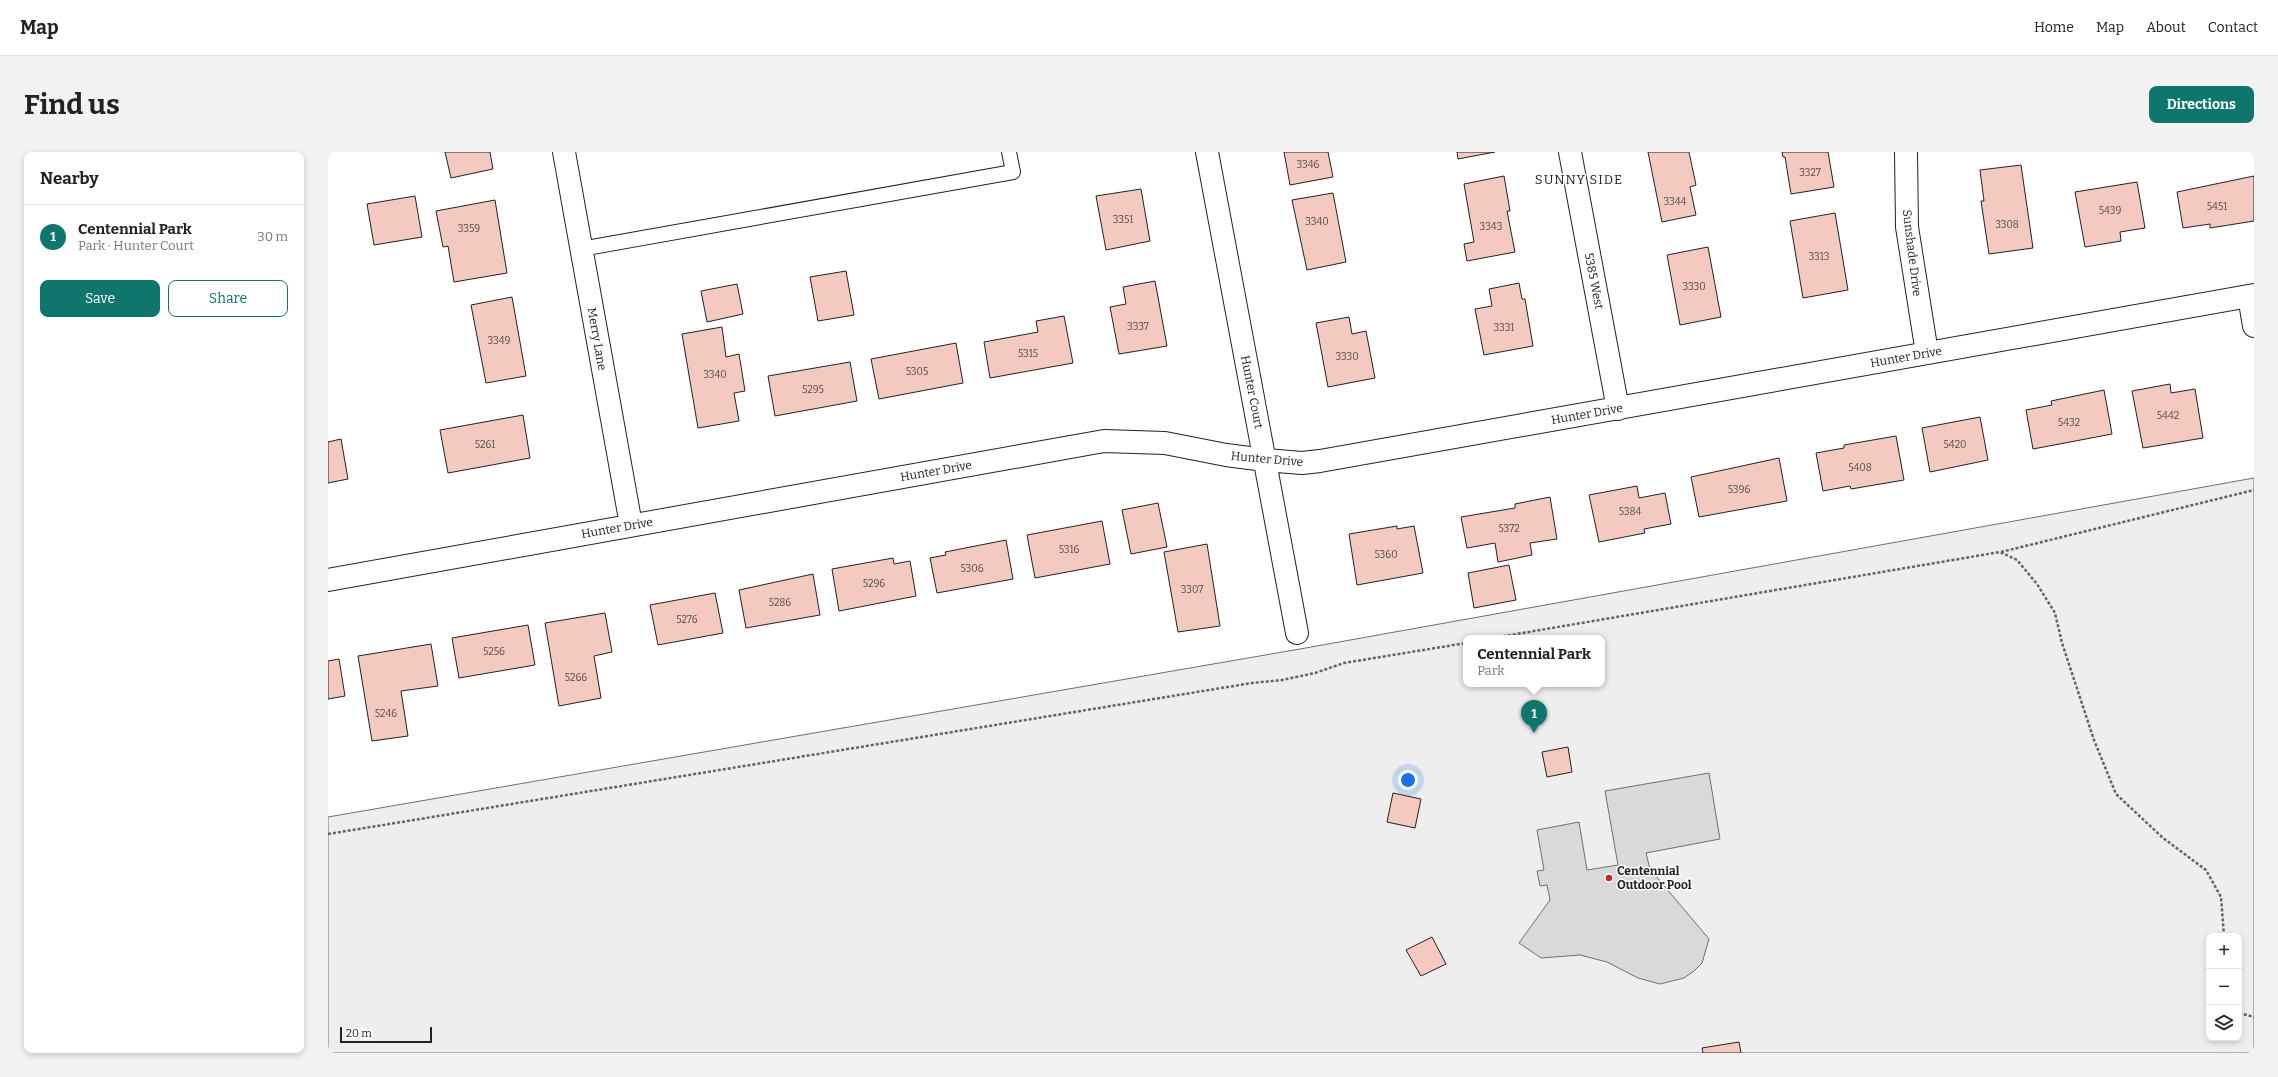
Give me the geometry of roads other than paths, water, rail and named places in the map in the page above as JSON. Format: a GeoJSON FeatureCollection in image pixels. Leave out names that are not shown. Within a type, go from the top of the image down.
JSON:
{"type":"FeatureCollection","features":[{"type":"Feature","properties":{"kind":"street","name":"Merry Lane"},"geometry":{"type":"LineString","coordinates":[[564,152],[631,526]]}},
{"type":"Feature","properties":{"kind":"street","name":"Hunter Court"},"geometry":{"type":"LineString","coordinates":[[1207,152],[1297,633]]}},
{"type":"Feature","properties":{"kind":"street","name":"5385 West"},"geometry":{"type":"LineString","coordinates":[[1570,152],[1618,409]]}},
{"type":"Feature","properties":{"kind":"street","name":"Sunshade Drive"},"geometry":{"type":"LineString","coordinates":[[1906,152],[1907,227],[1927,354]]}},
{"type":"Feature","properties":{"kind":"street","name":"Hunter Drive"},"geometry":{"type":"LineString","coordinates":[[328,580],[1104,441],[1165,443],[1226,455],[1265,460],[1302,463],[1320,461],[2251,296]]}},
{"type":"Feature","properties":{"kind":"street"},"geometry":{"type":"LineString","coordinates":[[2251,296],[2254,326]]}},
{"type":"Feature","properties":{"kind":"lane"},"geometry":{"type":"LineString","coordinates":[[581,249],[1013,172],[1009,152]]}},
{"type":"Feature","properties":{"kind":"place","name":"Centennial Park"},"geometry":{"type":"Point","coordinates":[1534,733]}},
{"type":"Feature","properties":{"kind":"place","name":"Centennial Outdoor Pool"},"geometry":{"type":"Point","coordinates":[1609,878]}},
{"type":"Feature","properties":{"kind":"district","name":"SUNNY SIDE"},"geometry":{"type":"Point","coordinates":[1579,179]}}]}
